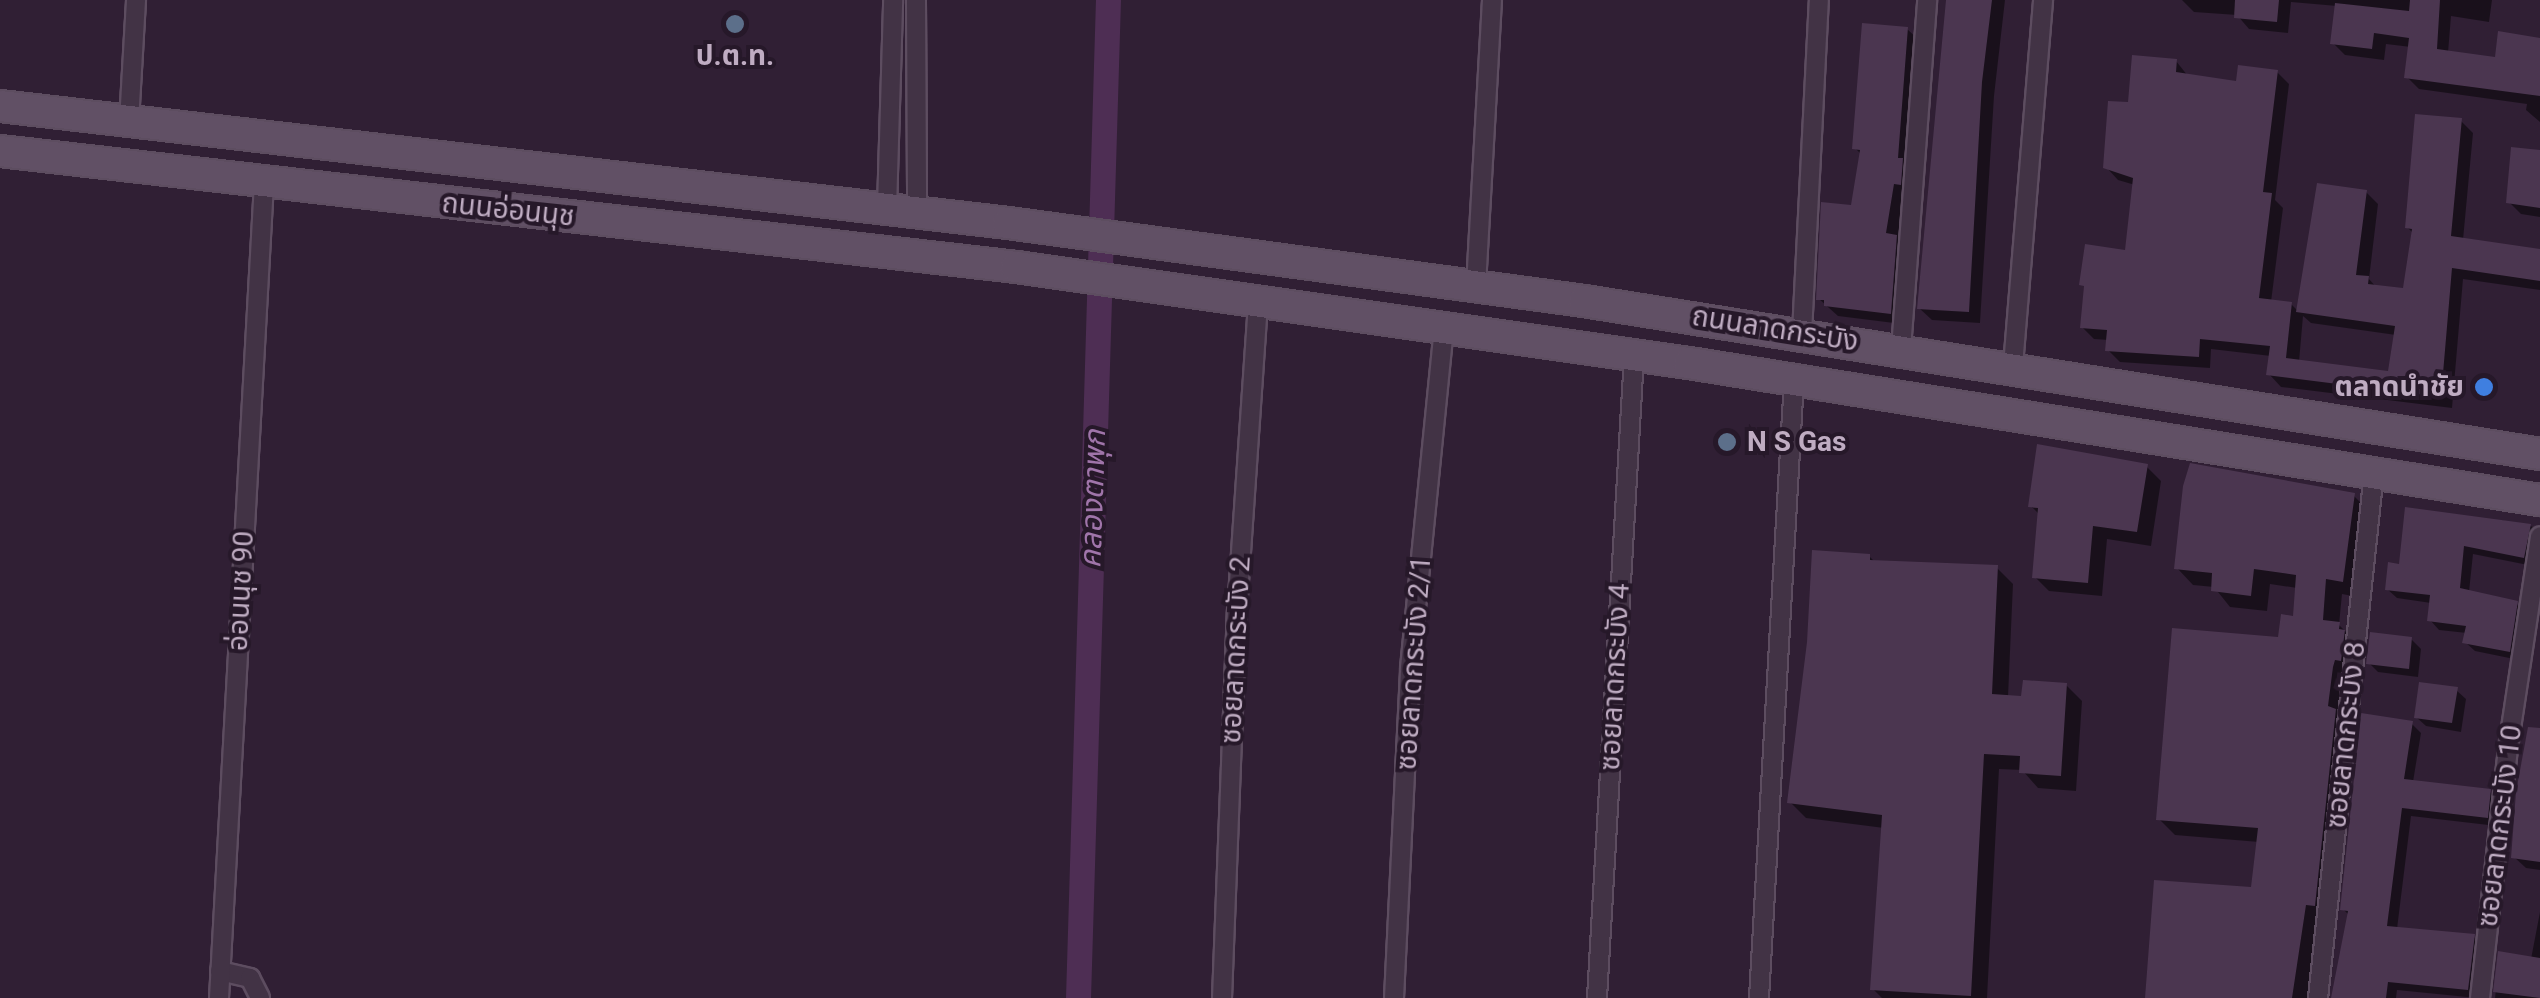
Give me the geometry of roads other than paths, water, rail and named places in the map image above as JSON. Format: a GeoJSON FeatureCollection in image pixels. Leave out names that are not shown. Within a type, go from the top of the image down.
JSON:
{"type":"FeatureCollection","features":[{"type":"Feature","properties":{"kind":"main road","name":"ถนนอ่อนนุช"},"geometry":{"type":"LineString","coordinates":[[0,106],[1008,222]]}},
{"type":"Feature","properties":{"kind":"main road"},"geometry":{"type":"LineString","coordinates":[[264,183],[270,138]]}},
{"type":"Feature","properties":{"kind":"main road","name":"ถนนอ่อนนุช"},"geometry":{"type":"LineString","coordinates":[[0,151],[1016,267]]}},
{"type":"Feature","properties":{"kind":"main road","name":"ถนนลาดกระบัง"},"geometry":{"type":"LineString","coordinates":[[1008,222],[1802,333],[2540,454]]}},
{"type":"Feature","properties":{"kind":"main road","name":"ถนนลาดกระบัง"},"geometry":{"type":"LineString","coordinates":[[1016,267],[1794,380],[2540,500]]}},
{"type":"Feature","properties":{"kind":"street"},"geometry":{"type":"LineString","coordinates":[[129,122],[136,0]]}},
{"type":"Feature","properties":{"kind":"street"},"geometry":{"type":"LineString","coordinates":[[893,0],[902,210]]}},
{"type":"Feature","properties":{"kind":"street"},"geometry":{"type":"LineString","coordinates":[[902,210],[916,0]]}},
{"type":"Feature","properties":{"kind":"street"},"geometry":{"type":"LineString","coordinates":[[1476,286],[1492,0]]}},
{"type":"Feature","properties":{"kind":"street"},"geometry":{"type":"LineString","coordinates":[[1802,333],[1819,0]]}},
{"type":"Feature","properties":{"kind":"street"},"geometry":{"type":"LineString","coordinates":[[1902,349],[1926,0]]}},
{"type":"Feature","properties":{"kind":"street"},"geometry":{"type":"LineString","coordinates":[[2013,366],[2043,0]]}},
{"type":"Feature","properties":{"kind":"street","name":"อ่อนนุช 90"},"geometry":{"type":"LineString","coordinates":[[219,998],[264,183]]}},
{"type":"Feature","properties":{"kind":"street","name":"ซอยลาดกระบัง 2"},"geometry":{"type":"LineString","coordinates":[[1222,998],[1237,611],[1258,302]]}},
{"type":"Feature","properties":{"kind":"street","name":"ซอยลาดกระบัง 2/1"},"geometry":{"type":"LineString","coordinates":[[1394,998],[1410,668],[1444,328]]}},
{"type":"Feature","properties":{"kind":"street","name":"ซอยลาดกระบัง 4"},"geometry":{"type":"LineString","coordinates":[[1597,998],[1634,356]]}},
{"type":"Feature","properties":{"kind":"street"},"geometry":{"type":"LineString","coordinates":[[1758,998],[1794,380]]}},
{"type":"Feature","properties":{"kind":"street","name":"ซอยลาดกระบัง 8"},"geometry":{"type":"LineString","coordinates":[[2318,998],[2374,472]]}},
{"type":"Feature","properties":{"kind":"street","name":"ซอยลาดกระบัง 10"},"geometry":{"type":"LineString","coordinates":[[2480,998],[2510,730],[2540,536]]}},
{"type":"Feature","properties":{"kind":"street"},"geometry":{"type":"LineString","coordinates":[[220,971],[250,978],[260,998]]}},
{"type":"Feature","properties":{"kind":"waterway","name":"คลองตาพุก"},"geometry":{"type":"LineString","coordinates":[[1078,998],[1108,0]]}},
{"type":"Feature","properties":{"kind":"place","name":"ป.ต.ท."},"geometry":{"type":"Point","coordinates":[735,24]}},
{"type":"Feature","properties":{"kind":"place","name":"ตลาดนำชัย"},"geometry":{"type":"Point","coordinates":[2484,387]}},
{"type":"Feature","properties":{"kind":"place","name":"N S Gas"},"geometry":{"type":"Point","coordinates":[1727,442]}}]}
